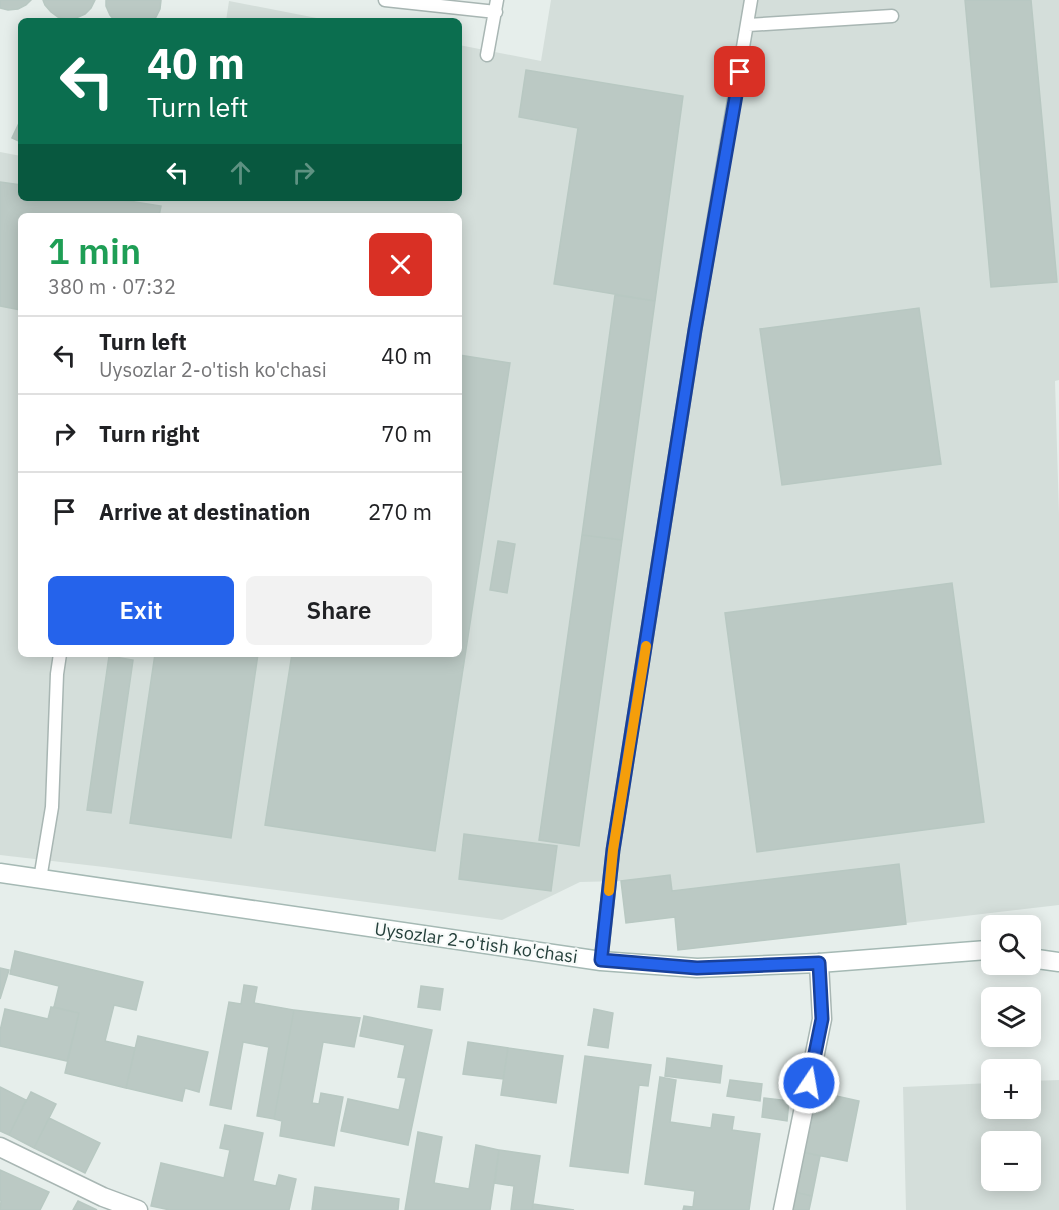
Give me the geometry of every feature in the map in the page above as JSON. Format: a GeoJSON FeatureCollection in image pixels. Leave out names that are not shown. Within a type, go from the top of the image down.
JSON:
{"type":"FeatureCollection","features":[{"type":"Feature","properties":{"kind":"street","name":"Uysozlar 2-o'tish ko'chasi"},"geometry":{"type":"LineString","coordinates":[[0,873],[601,960],[697,968],[819,963],[981,950]]}},
{"type":"Feature","properties":{"kind":"street"},"geometry":{"type":"LineString","coordinates":[[1041,960],[1059,962]]}},
{"type":"Feature","properties":{"kind":"street"},"geometry":{"type":"LineString","coordinates":[[783,1210],[822,1019],[819,963]]}},
{"type":"Feature","properties":{"kind":"street"},"geometry":{"type":"LineString","coordinates":[[0,1147],[103,1197],[138,1210]]}},
{"type":"Feature","properties":{"kind":"lane"},"geometry":{"type":"LineString","coordinates":[[386,0],[496,6],[487,55]]}},
{"type":"Feature","properties":{"kind":"lane"},"geometry":{"type":"LineString","coordinates":[[601,960],[613,850],[693,342],[751,0]]}},
{"type":"Feature","properties":{"kind":"lane"},"geometry":{"type":"LineString","coordinates":[[747,25],[892,16]]}},
{"type":"Feature","properties":{"kind":"lane"},"geometry":{"type":"LineString","coordinates":[[40,879],[52,807],[60,657]]}},
{"type":"Feature","properties":{"kind":"shaded area"},"geometry":{"type":"Polygon","coordinates":[[[551,0],[1059,0],[1059,380],[1055,381],[1059,514],[1059,905],[678,950],[675,917],[626,923],[621,881],[580,882],[502,920],[0,855],[0,152],[18,155],[18,201],[462,201],[462,46],[541,61],[551,0]]]}},
{"type":"Feature","properties":{"kind":"shaded area"},"geometry":{"type":"Polygon","coordinates":[[[229,1],[317,18],[226,18],[229,1]]]}},
{"type":"Feature","properties":{"kind":"shaded area"},"geometry":{"type":"Polygon","coordinates":[[[1059,1080],[1059,1210],[906,1210],[903,1087],[981,1083],[981,1119],[1041,1119],[1041,1081],[1059,1080]]]}},
{"type":"Feature","properties":{"kind":"building"},"geometry":{"type":"Polygon","coordinates":[[[0,0],[31,0],[18,9],[8,10],[0,8],[0,0]]]}},
{"type":"Feature","properties":{"kind":"building"},"geometry":{"type":"Polygon","coordinates":[[[43,0],[95,0],[85,14],[76,18],[58,17],[45,5],[43,0]]]}},
{"type":"Feature","properties":{"kind":"building"},"geometry":{"type":"Polygon","coordinates":[[[106,0],[161,0],[160,9],[155,18],[112,18],[106,6],[106,0]]]}},
{"type":"Feature","properties":{"kind":"building"},"geometry":{"type":"Polygon","coordinates":[[[965,0],[1031,0],[1057,282],[991,287],[965,0]]]}},
{"type":"Feature","properties":{"kind":"building"},"geometry":{"type":"Polygon","coordinates":[[[526,70],[683,96],[655,301],[554,284],[578,128],[519,117],[526,70]]]}},
{"type":"Feature","properties":{"kind":"building"},"geometry":{"type":"Polygon","coordinates":[[[18,125],[18,141],[12,138],[18,125]]]}},
{"type":"Feature","properties":{"kind":"building"},"geometry":{"type":"Polygon","coordinates":[[[0,182],[18,185],[18,201],[129,201],[161,206],[160,213],[18,213],[18,309],[0,306],[0,182]]]}},
{"type":"Feature","properties":{"kind":"building"},"geometry":{"type":"Polygon","coordinates":[[[615,295],[655,301],[622,540],[582,535],[615,295]]]}},
{"type":"Feature","properties":{"kind":"building"},"geometry":{"type":"Polygon","coordinates":[[[919,308],[941,464],[782,485],[760,329],[919,308]]]}},
{"type":"Feature","properties":{"kind":"building"},"geometry":{"type":"Polygon","coordinates":[[[462,355],[510,363],[435,851],[265,825],[292,657],[462,657],[462,355]]]}},
{"type":"Feature","properties":{"kind":"building"},"geometry":{"type":"Polygon","coordinates":[[[582,535],[622,540],[579,846],[539,840],[582,535]]]}},
{"type":"Feature","properties":{"kind":"building"},"geometry":{"type":"Polygon","coordinates":[[[498,541],[515,544],[507,593],[490,590],[498,541]]]}},
{"type":"Feature","properties":{"kind":"building"},"geometry":{"type":"Polygon","coordinates":[[[952,583],[984,822],[757,852],[725,613],[952,583]]]}},
{"type":"Feature","properties":{"kind":"building"},"geometry":{"type":"Polygon","coordinates":[[[109,657],[133,660],[111,813],[87,810],[109,657]]]}},
{"type":"Feature","properties":{"kind":"building"},"geometry":{"type":"Polygon","coordinates":[[[155,657],[258,657],[231,838],[130,823],[155,657]]]}},
{"type":"Feature","properties":{"kind":"building"},"geometry":{"type":"Polygon","coordinates":[[[464,834],[557,846],[551,891],[459,879],[464,834]]]}},
{"type":"Feature","properties":{"kind":"building"},"geometry":{"type":"Polygon","coordinates":[[[899,864],[906,924],[678,950],[675,917],[626,923],[621,881],[670,875],[672,891],[899,864]]]}},
{"type":"Feature","properties":{"kind":"building"},"geometry":{"type":"Polygon","coordinates":[[[15,951],[143,982],[136,1010],[114,1005],[105,1041],[135,1048],[126,1088],[65,1073],[79,1013],[54,1007],[59,986],[10,974],[15,951]]]}},
{"type":"Feature","properties":{"kind":"building"},"geometry":{"type":"Polygon","coordinates":[[[0,968],[9,970],[0,999],[0,968]]]}},
{"type":"Feature","properties":{"kind":"building"},"geometry":{"type":"Polygon","coordinates":[[[244,985],[257,987],[254,1003],[294,1010],[274,1119],[257,1116],[269,1047],[243,1042],[231,1109],[210,1105],[229,1002],[241,1004],[244,985]]]}},
{"type":"Feature","properties":{"kind":"building"},"geometry":{"type":"Polygon","coordinates":[[[421,986],[443,989],[440,1010],[418,1007],[421,986]]]}},
{"type":"Feature","properties":{"kind":"building"},"geometry":{"type":"Polygon","coordinates":[[[51,1007],[79,1013],[67,1061],[0,1046],[0,1031],[5,1009],[48,1019],[51,1007]]]}},
{"type":"Feature","properties":{"kind":"building"},"geometry":{"type":"Polygon","coordinates":[[[594,1009],[613,1013],[608,1048],[588,1045],[594,1009]]]}},
{"type":"Feature","properties":{"kind":"building"},"geometry":{"type":"Polygon","coordinates":[[[294,1010],[360,1018],[354,1047],[323,1042],[312,1103],[319,1104],[321,1093],[343,1097],[334,1146],[280,1136],[282,1121],[274,1119],[294,1010]]]}},
{"type":"Feature","properties":{"kind":"building"},"geometry":{"type":"Polygon","coordinates":[[[364,1016],[432,1030],[408,1145],[341,1131],[348,1099],[399,1110],[406,1078],[398,1077],[405,1045],[360,1036],[364,1016]]]}},
{"type":"Feature","properties":{"kind":"building"},"geometry":{"type":"Polygon","coordinates":[[[138,1036],[208,1052],[199,1092],[185,1088],[182,1101],[126,1088],[138,1036]]]}},
{"type":"Feature","properties":{"kind":"building"},"geometry":{"type":"Polygon","coordinates":[[[468,1042],[508,1048],[503,1079],[463,1074],[468,1042]]]}},
{"type":"Feature","properties":{"kind":"building"},"geometry":{"type":"Polygon","coordinates":[[[508,1048],[563,1056],[556,1103],[501,1095],[508,1048]]]}},
{"type":"Feature","properties":{"kind":"building"},"geometry":{"type":"Polygon","coordinates":[[[585,1056],[651,1065],[648,1086],[639,1085],[628,1173],[570,1166],[585,1056]]]}},
{"type":"Feature","properties":{"kind":"building"},"geometry":{"type":"Polygon","coordinates":[[[667,1058],[722,1066],[720,1083],[665,1076],[667,1058]]]}},
{"type":"Feature","properties":{"kind":"building"},"geometry":{"type":"Polygon","coordinates":[[[660,1077],[676,1080],[670,1122],[711,1128],[713,1114],[734,1117],[732,1130],[760,1134],[749,1210],[683,1210],[684,1206],[693,1207],[695,1191],[645,1184],[660,1077]]]}},
{"type":"Feature","properties":{"kind":"building"},"geometry":{"type":"Polygon","coordinates":[[[730,1080],[762,1084],[760,1101],[727,1096],[730,1080]]]}},
{"type":"Feature","properties":{"kind":"building"},"geometry":{"type":"Polygon","coordinates":[[[0,1087],[26,1100],[9,1135],[0,1131],[0,1087]]]}},
{"type":"Feature","properties":{"kind":"building"},"geometry":{"type":"Polygon","coordinates":[[[814,1091],[859,1101],[847,1161],[802,1152],[814,1091]]]}},
{"type":"Feature","properties":{"kind":"building"},"geometry":{"type":"Polygon","coordinates":[[[31,1092],[56,1104],[34,1148],[9,1135],[31,1092]]]}},
{"type":"Feature","properties":{"kind":"building"},"geometry":{"type":"Polygon","coordinates":[[[764,1098],[789,1101],[787,1121],[762,1117],[764,1098]]]}},
{"type":"Feature","properties":{"kind":"building"},"geometry":{"type":"Polygon","coordinates":[[[49,1118],[100,1143],[85,1173],[34,1148],[49,1118]]]}},
{"type":"Feature","properties":{"kind":"building"},"geometry":{"type":"Polygon","coordinates":[[[225,1125],[263,1133],[253,1181],[276,1186],[279,1175],[296,1179],[289,1210],[170,1210],[151,1206],[161,1163],[224,1178],[230,1150],[220,1148],[225,1125]]]}},
{"type":"Feature","properties":{"kind":"building"},"geometry":{"type":"Polygon","coordinates":[[[418,1132],[442,1137],[434,1183],[469,1189],[476,1145],[499,1150],[490,1210],[405,1210],[418,1132]]]}},
{"type":"Feature","properties":{"kind":"building"},"geometry":{"type":"Polygon","coordinates":[[[499,1150],[540,1156],[532,1210],[511,1210],[514,1186],[495,1183],[499,1150]]]}},
{"type":"Feature","properties":{"kind":"building"},"geometry":{"type":"Polygon","coordinates":[[[802,1152],[820,1156],[812,1196],[794,1192],[802,1152]]]}},
{"type":"Feature","properties":{"kind":"building"},"geometry":{"type":"Polygon","coordinates":[[[0,1170],[49,1192],[40,1210],[0,1210],[0,1170]]]}},
{"type":"Feature","properties":{"kind":"building"},"geometry":{"type":"Polygon","coordinates":[[[315,1187],[399,1199],[398,1210],[312,1210],[315,1187]]]}},
{"type":"Feature","properties":{"kind":"building"},"geometry":{"type":"Polygon","coordinates":[[[794,1192],[812,1196],[809,1210],[790,1210],[794,1192]]]}},
{"type":"Feature","properties":{"kind":"building"},"geometry":{"type":"Polygon","coordinates":[[[78,1201],[97,1210],[73,1210],[78,1201]]]}},
{"type":"Feature","properties":{"kind":"building"},"geometry":{"type":"Polygon","coordinates":[[[533,1204],[574,1210],[532,1210],[533,1204]]]}},
{"type":"Feature","properties":{"kind":"slow traffic"},"geometry":{"type":"LineString","coordinates":[[609,891],[613,850],[646,646]]}},
{"type":"Feature","properties":{"kind":"route"},"geometry":{"type":"LineString","coordinates":[[740,72],[695,330],[613,850],[601,960],[697,968],[819,963],[822,1019],[809,1083]]}}]}
